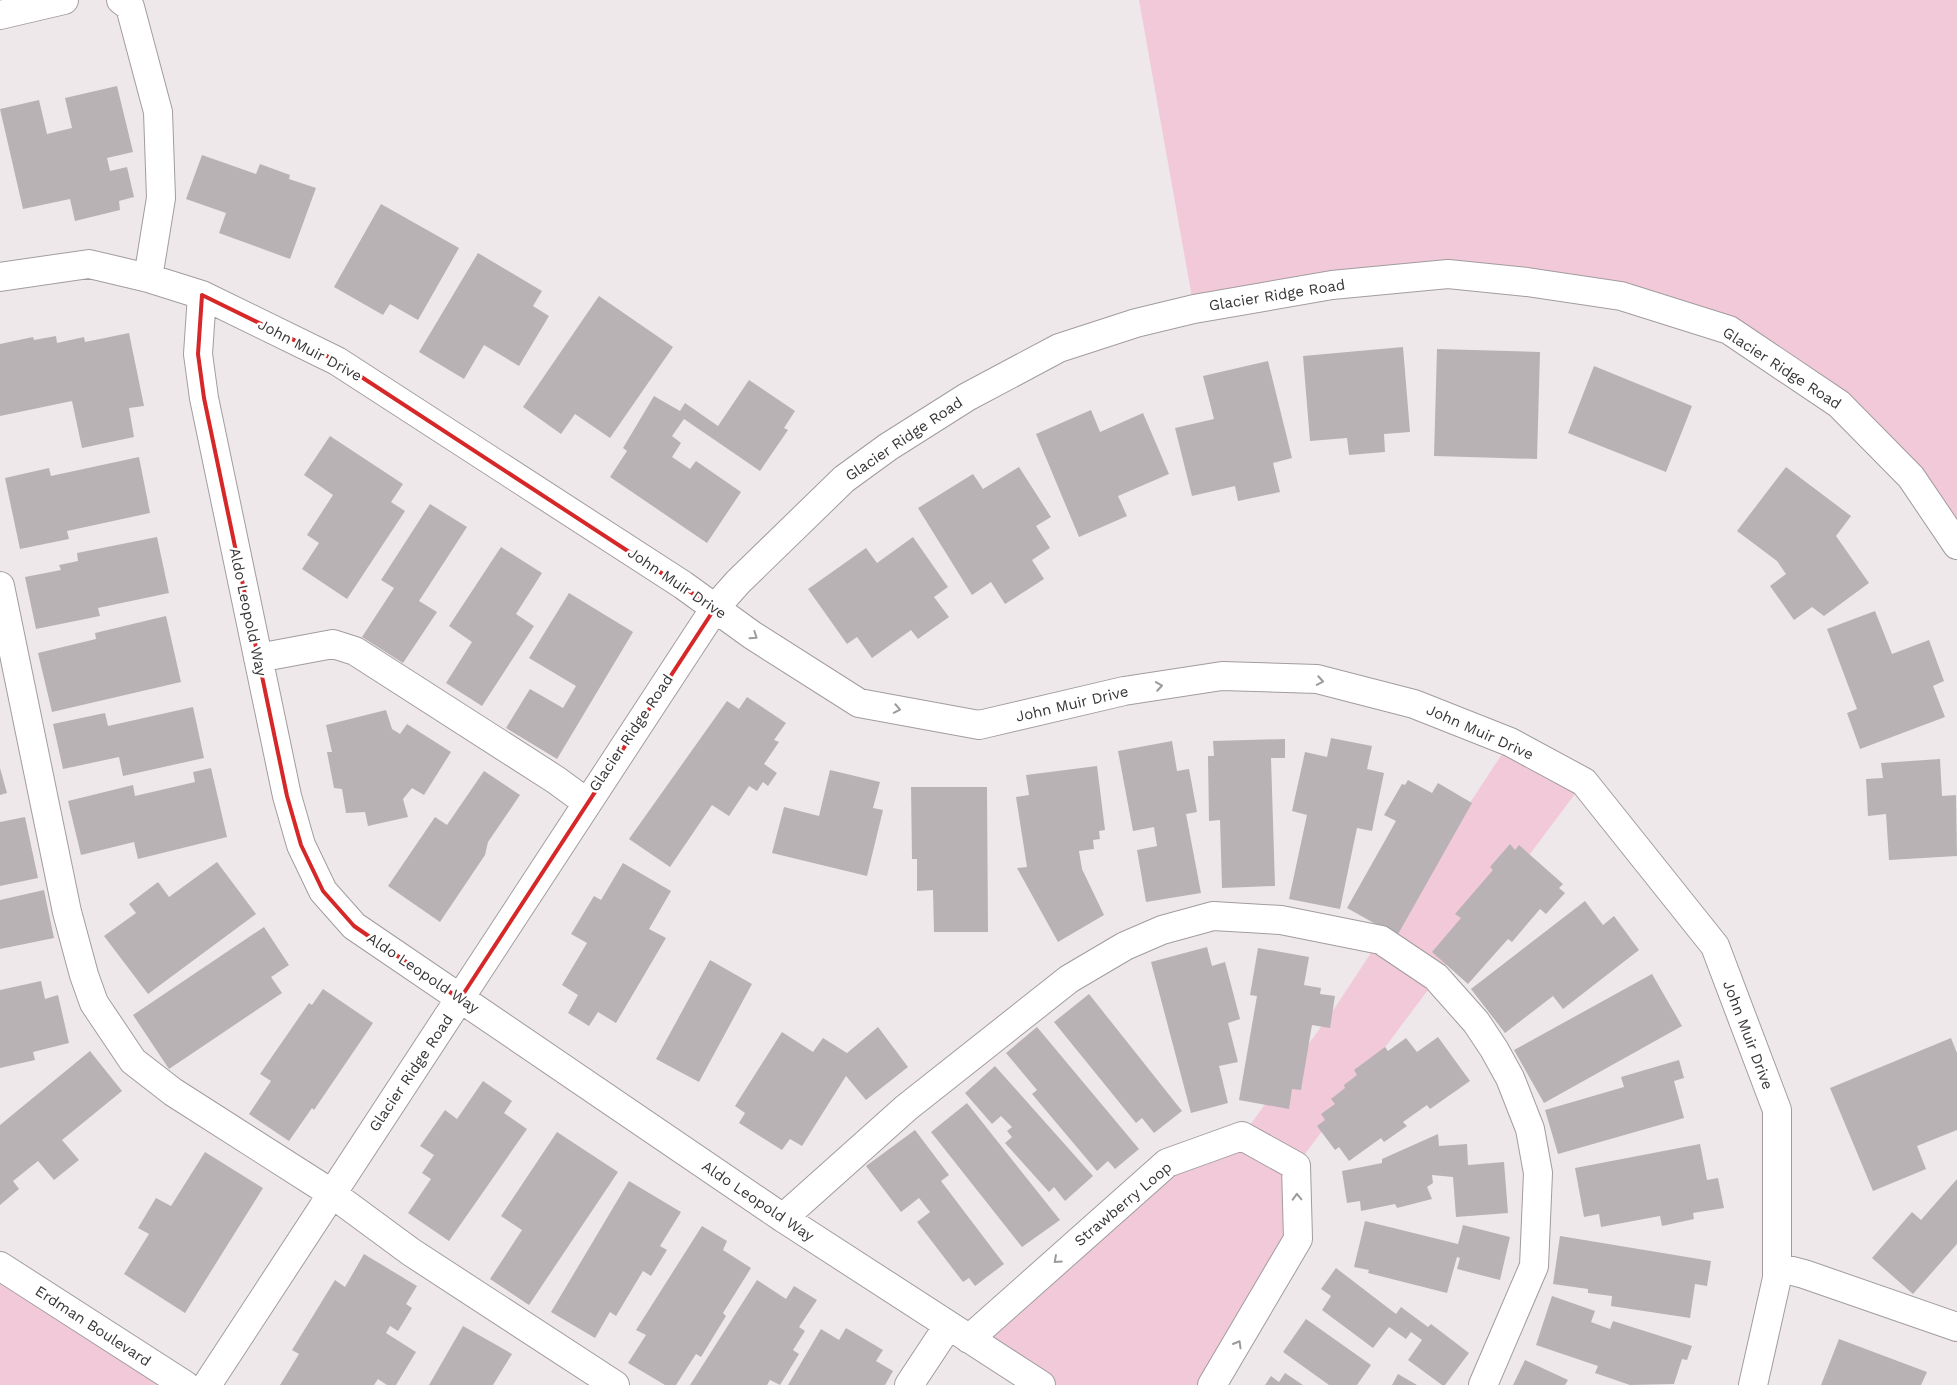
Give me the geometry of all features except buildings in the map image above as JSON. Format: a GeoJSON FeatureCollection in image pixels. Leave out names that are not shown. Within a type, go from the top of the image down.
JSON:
{"type":"FeatureCollection","features":[{"type":"Feature","properties":{"kind":"street"},"geometry":{"type":"LineString","coordinates":[[0,15],[64,0]]}},
{"type":"Feature","properties":{"kind":"street"},"geometry":{"type":"LineString","coordinates":[[121,0],[130,7],[158,112],[161,198],[148,278]]}},
{"type":"Feature","properties":{"kind":"street","name":"John Muir Drive"},"geometry":{"type":"LineString","coordinates":[[0,277],[88,264],[148,278],[202,295],[337,361],[683,585],[752,635],[859,702],[979,725],[1124,692],[1222,676],[1317,679],[1414,704],[1510,742],[1584,782],[1715,946],[1777,1110],[1777,1278],[1753,1385]]}},
{"type":"Feature","properties":{"kind":"street","name":"Glacier Ridge Road"},"geometry":{"type":"LineString","coordinates":[[207,1385],[714,608],[738,582],[844,479],[888,447],[967,397],[1058,348],[1136,322],[1194,309],[1332,285],[1448,274],[1527,282],[1621,296],[1729,330],[1839,404],[1911,477],[1957,545]]}},
{"type":"Feature","properties":{"kind":"street","name":"Aldo Leopold Way"},"geometry":{"type":"LineString","coordinates":[[202,295],[198,354],[204,398],[287,796],[301,845],[323,891],[354,926],[460,999],[783,1218],[1041,1385]]}},
{"type":"Feature","properties":{"kind":"street"},"geometry":{"type":"LineString","coordinates":[[0,586],[67,912],[84,976],[94,1003],[133,1061],[173,1092],[331,1193],[411,1252],[615,1385]]}},
{"type":"Feature","properties":{"kind":"street"},"geometry":{"type":"LineString","coordinates":[[258,658],[333,644],[355,651],[556,780],[586,802]]}},
{"type":"Feature","properties":{"kind":"street"},"geometry":{"type":"LineString","coordinates":[[783,1218],[906,1108],[1069,979],[1125,946],[1162,930],[1212,916],[1281,920],[1381,940],[1436,977],[1476,1022],[1510,1078],[1530,1129],[1538,1173],[1534,1266],[1483,1385]]}},
{"type":"Feature","properties":{"kind":"street","name":"Strawberry Loop"},"geometry":{"type":"LineString","coordinates":[[959,1332],[1167,1163],[1242,1136],[1296,1166],[1298,1239],[1212,1385]]}},
{"type":"Feature","properties":{"kind":"street","name":"Erdman Boulevard"},"geometry":{"type":"LineString","coordinates":[[0,1266],[185,1385]]}},
{"type":"Feature","properties":{"kind":"street"},"geometry":{"type":"LineString","coordinates":[[1777,1267],[1804,1274],[1957,1327]]}},
{"type":"Feature","properties":{"kind":"street"},"geometry":{"type":"LineString","coordinates":[[909,1385],[959,1332]]}},
{"type":"Feature","properties":{"kind":"highlighted area"},"geometry":{"type":"Polygon","coordinates":[[[202,295],[337,361],[715,608],[460,999],[354,926],[323,891],[301,845],[287,796],[204,398],[198,354],[202,295]]]}},
{"type":"Feature","properties":{"kind":"shaded area"},"geometry":{"type":"Polygon","coordinates":[[[1139,0],[1957,0],[1957,545],[1911,477],[1729,330],[1448,274],[1194,309],[1139,0]]]}},
{"type":"Feature","properties":{"kind":"shaded area"},"geometry":{"type":"Polygon","coordinates":[[[1510,742],[1584,782],[1296,1166],[1298,1239],[1212,1385],[1042,1385],[970,1339],[1167,1163],[1242,1136],[1334,1009],[1510,742]]]}},
{"type":"Feature","properties":{"kind":"shaded area"},"geometry":{"type":"Polygon","coordinates":[[[0,1266],[185,1385],[0,1385],[0,1266]]]}}]}
